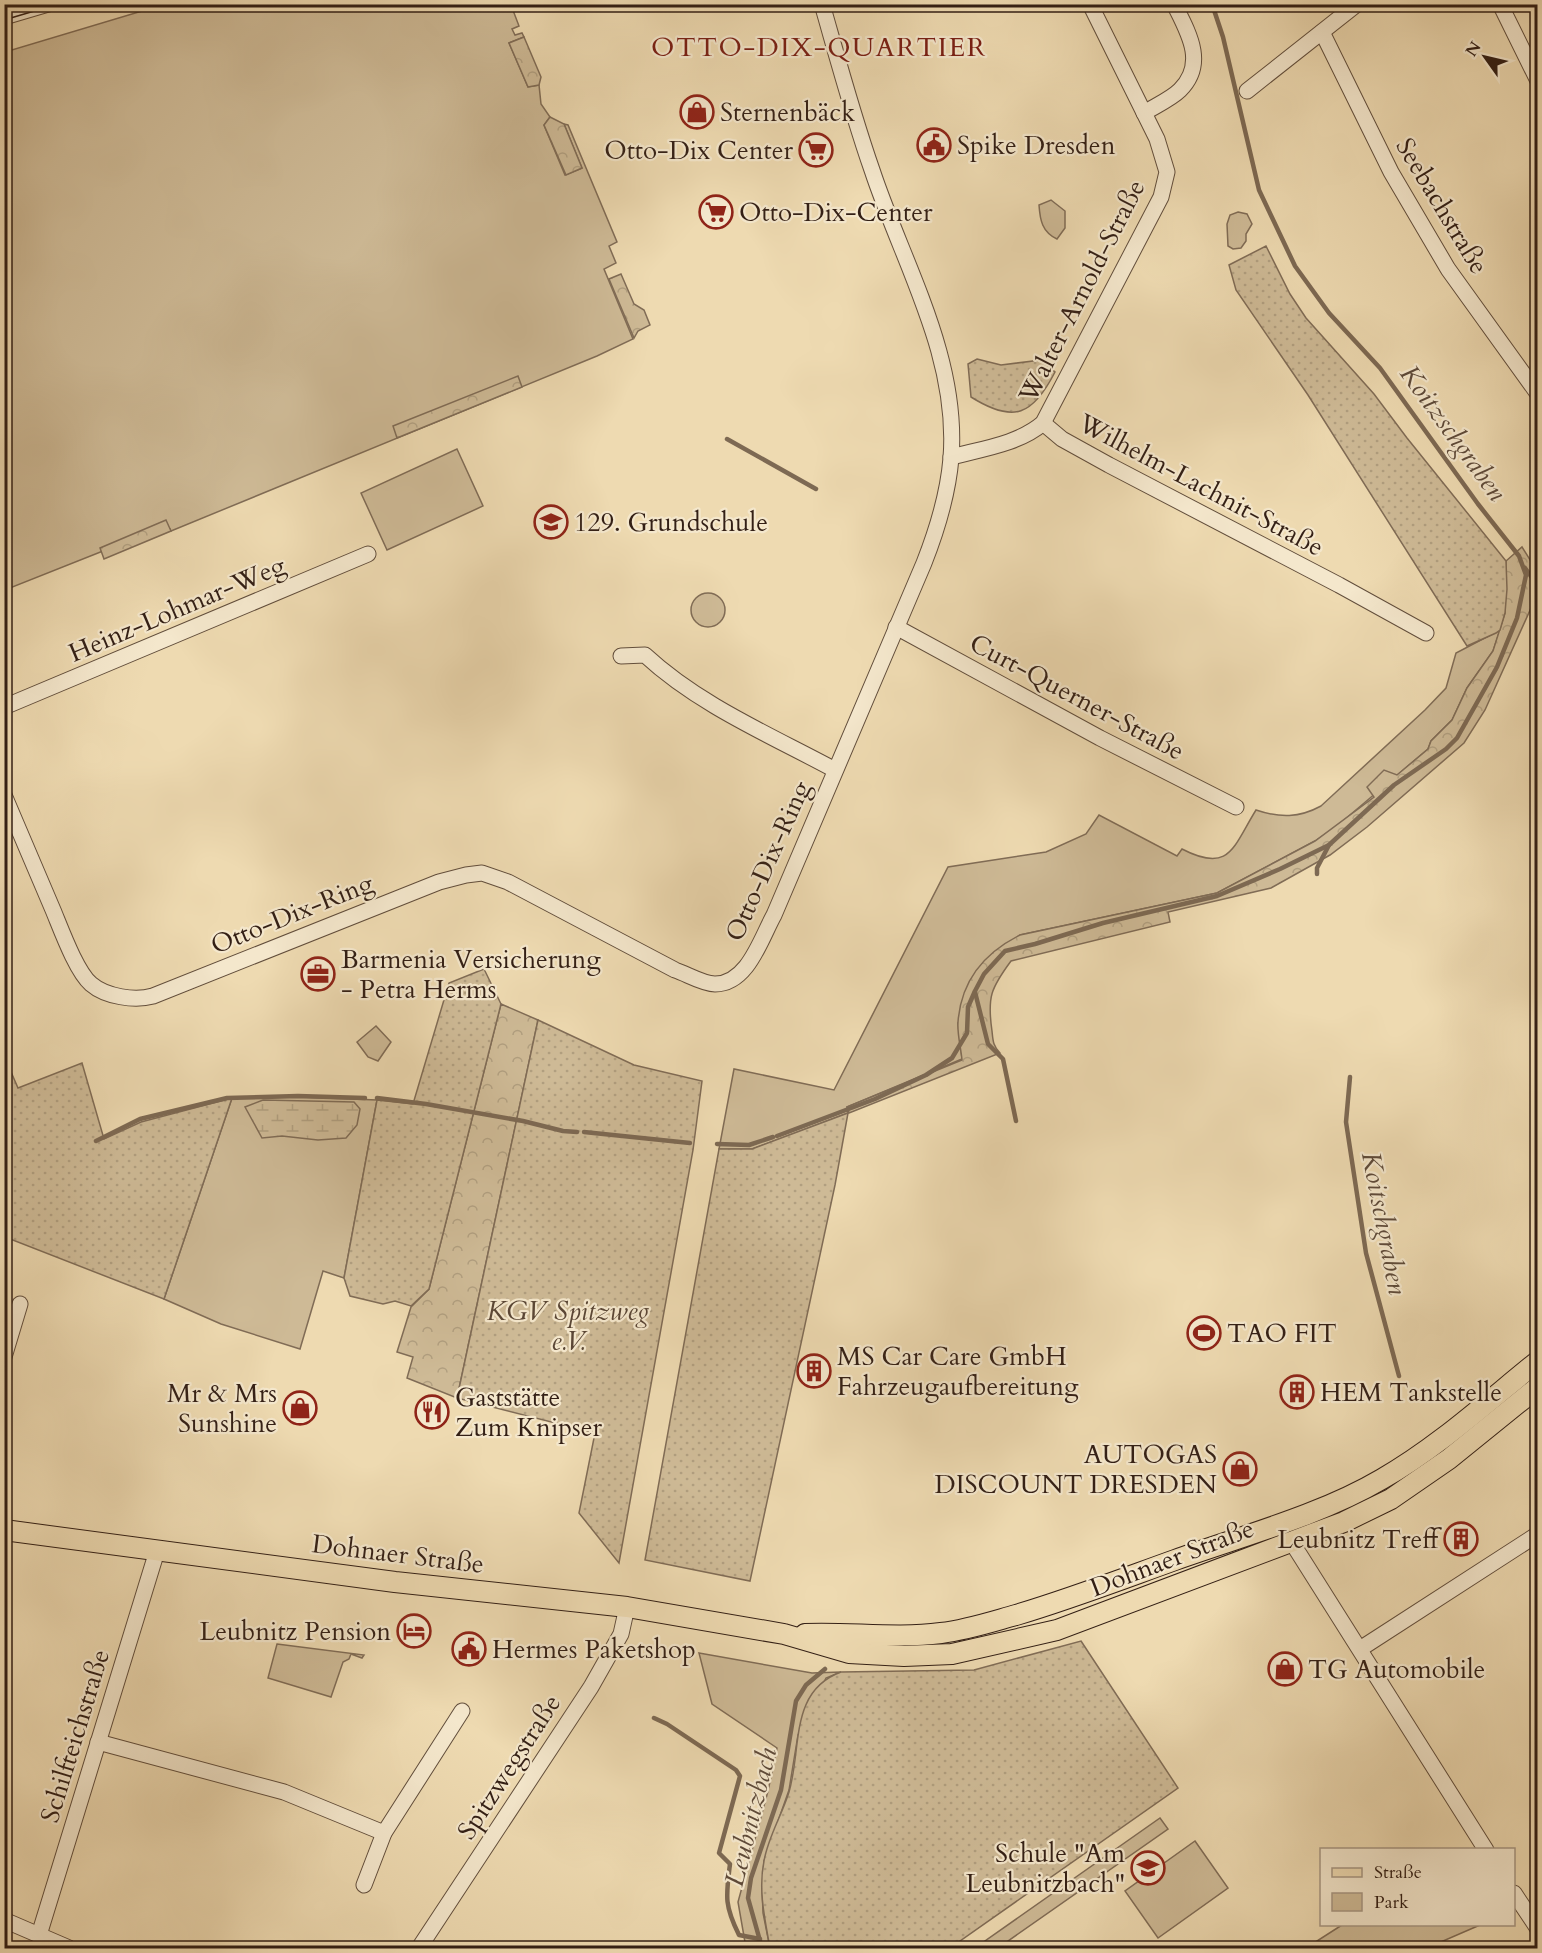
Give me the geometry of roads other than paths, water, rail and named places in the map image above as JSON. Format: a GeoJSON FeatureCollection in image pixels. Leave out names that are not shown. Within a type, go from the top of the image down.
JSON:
{"type":"FeatureCollection","features":[{"type":"Feature","properties":{"kind":"main road","name":"Dohnaer Straße"},"geometry":{"type":"LineString","coordinates":[[784,1634],[908,1635],[974,1628],[1045,1606],[1310,1513],[1353,1495],[1410,1463],[1538,1361]]}},
{"type":"Feature","properties":{"kind":"main road","name":"Dohnaer Straße"},"geometry":{"type":"LineString","coordinates":[[4,1530],[391,1581],[627,1607],[784,1634],[849,1653],[904,1656],[952,1654],[1057,1630],[1344,1522],[1391,1499],[1449,1459],[1538,1387]]}},
{"type":"Feature","properties":{"kind":"street"},"geometry":{"type":"LineString","coordinates":[[4,17],[48,4]]}},
{"type":"Feature","properties":{"kind":"street","name":"Otto-Dix-Ring"},"geometry":{"type":"LineString","coordinates":[[4,795],[66,942],[82,971],[91,984],[119,996],[140,999],[153,996],[439,882],[482,873],[515,884],[675,970],[716,984],[732,979],[744,970],[774,915],[924,564],[943,509],[951,457],[950,407],[931,322],[872,171],[822,4]]}},
{"type":"Feature","properties":{"kind":"street","name":"Walter-Arnold-Straße"},"geometry":{"type":"LineString","coordinates":[[1042,423],[1161,196],[1167,172],[1157,139],[1090,4]]}},
{"type":"Feature","properties":{"kind":"street"},"geometry":{"type":"LineString","coordinates":[[1144,113],[1180,90],[1192,72],[1194,56],[1192,41],[1174,4]]}},
{"type":"Feature","properties":{"kind":"street"},"geometry":{"type":"LineString","coordinates":[[1247,91],[1357,4]]}},
{"type":"Feature","properties":{"kind":"street"},"geometry":{"type":"LineString","coordinates":[[1500,4],[1538,81]]}},
{"type":"Feature","properties":{"kind":"street","name":"Seebachstraße"},"geometry":{"type":"LineString","coordinates":[[1322,32],[1391,172],[1448,269],[1538,394]]}},
{"type":"Feature","properties":{"kind":"street","name":"Wilhelm-Lachnit-Straße"},"geometry":{"type":"LineString","coordinates":[[951,457],[1016,439],[1034,431],[1042,423],[1062,439],[1426,633]]}},
{"type":"Feature","properties":{"kind":"street","name":"Heinz-Lohmar-Weg"},"geometry":{"type":"LineString","coordinates":[[4,707],[368,554]]}},
{"type":"Feature","properties":{"kind":"street","name":"Curt-Querner-Straße"},"geometry":{"type":"LineString","coordinates":[[896,627],[1100,738],[1236,807]]}},
{"type":"Feature","properties":{"kind":"street"},"geometry":{"type":"LineString","coordinates":[[621,656],[645,655],[668,676],[731,715],[835,770]]}},
{"type":"Feature","properties":{"kind":"street"},"geometry":{"type":"LineString","coordinates":[[4,1358],[20,1304]]}},
{"type":"Feature","properties":{"kind":"street"},"geometry":{"type":"LineString","coordinates":[[1360,1649],[1538,1534]]}},
{"type":"Feature","properties":{"kind":"street"},"geometry":{"type":"LineString","coordinates":[[1291,1541],[1485,1848]]}},
{"type":"Feature","properties":{"kind":"street","name":"Schilfteichstraße"},"geometry":{"type":"LineString","coordinates":[[39,1935],[157,1551]]}},
{"type":"Feature","properties":{"kind":"street","name":"Spitzwegstraße"},"geometry":{"type":"LineString","coordinates":[[419,1948],[591,1687],[621,1634],[627,1607]]}},
{"type":"Feature","properties":{"kind":"street"},"geometry":{"type":"LineString","coordinates":[[364,1885],[384,1833],[462,1711]]}},
{"type":"Feature","properties":{"kind":"street"},"geometry":{"type":"LineString","coordinates":[[98,1742],[285,1792],[384,1833]]}},
{"type":"Feature","properties":{"kind":"street"},"geometry":{"type":"LineString","coordinates":[[1515,1894],[1532,1911],[1538,1929]]}},
{"type":"Feature","properties":{"kind":"street"},"geometry":{"type":"LineString","coordinates":[[4,1920],[69,1948]]}},
{"type":"Feature","properties":{"kind":"waterway","name":"Koitzschgraben"},"geometry":{"type":"LineString","coordinates":[[777,1136],[875,1099],[926,1075],[952,1058],[967,1033],[968,1007],[975,991],[984,974],[1005,951],[1103,923],[1217,896],[1329,845],[1394,785],[1446,749],[1457,738],[1497,667],[1517,618],[1526,575],[1519,556],[1478,504],[1380,368],[1329,313],[1295,266],[1259,190],[1223,37],[1212,4]]}},
{"type":"Feature","properties":{"kind":"waterway"},"geometry":{"type":"LineString","coordinates":[[727,439],[816,489]]}},
{"type":"Feature","properties":{"kind":"waterway"},"geometry":{"type":"LineString","coordinates":[[1525,568],[1538,586]]}},
{"type":"Feature","properties":{"kind":"waterway","name":"Koitschgraben"},"geometry":{"type":"LineString","coordinates":[[1317,874],[1317,868],[1329,845]]}},
{"type":"Feature","properties":{"kind":"waterway"},"geometry":{"type":"LineString","coordinates":[[975,992],[988,1044],[1003,1059],[1016,1121]]}},
{"type":"Feature","properties":{"kind":"waterway","name":"Koitschgraben"},"geometry":{"type":"LineString","coordinates":[[1350,1077],[1346,1122],[1366,1253],[1399,1376]]}},
{"type":"Feature","properties":{"kind":"waterway"},"geometry":{"type":"LineString","coordinates":[[96,1141],[140,1119],[227,1098],[298,1096],[365,1098]]}},
{"type":"Feature","properties":{"kind":"waterway"},"geometry":{"type":"LineString","coordinates":[[377,1098],[426,1104],[577,1132]]}},
{"type":"Feature","properties":{"kind":"waterway"},"geometry":{"type":"LineString","coordinates":[[584,1132],[690,1143]]}},
{"type":"Feature","properties":{"kind":"waterway"},"geometry":{"type":"LineString","coordinates":[[717,1144],[749,1145],[773,1137]]}},
{"type":"Feature","properties":{"kind":"waterway","name":"Leubnitzbach"},"geometry":{"type":"LineString","coordinates":[[762,1948],[748,1898],[751,1878],[781,1790],[796,1701],[806,1685],[825,1669]]}},
{"type":"Feature","properties":{"kind":"waterway"},"geometry":{"type":"LineString","coordinates":[[654,1718],[667,1724],[736,1770],[740,1776],[719,1853],[730,1864],[727,1900],[739,1935],[760,1939]]}},
{"type":"Feature","properties":{"kind":"tram line"},"geometry":{"type":"LineString","coordinates":[[4,20],[58,4]]}},
{"type":"Feature","properties":{"kind":"place","name":"Sternenbäck"},"geometry":{"type":"Point","coordinates":[697,112]}},
{"type":"Feature","properties":{"kind":"place","name":"Spike Dresden"},"geometry":{"type":"Point","coordinates":[934,145]}},
{"type":"Feature","properties":{"kind":"place","name":"Otto-Dix Center"},"geometry":{"type":"Point","coordinates":[816,150]}},
{"type":"Feature","properties":{"kind":"place","name":"Otto-Dix-Center"},"geometry":{"type":"Point","coordinates":[716,212]}},
{"type":"Feature","properties":{"kind":"place","name":"129. Grundschule"},"geometry":{"type":"Point","coordinates":[551,522]}},
{"type":"Feature","properties":{"kind":"place","name":"Barmenia Versicherung - Petra Herms"},"geometry":{"type":"Point","coordinates":[318,974]}},
{"type":"Feature","properties":{"kind":"place","name":"TAO FIT"},"geometry":{"type":"Point","coordinates":[1204,1333]}},
{"type":"Feature","properties":{"kind":"place","name":"MS Car Care GmbH Fahrzeugaufbereitung"},"geometry":{"type":"Point","coordinates":[814,1371]}},
{"type":"Feature","properties":{"kind":"place","name":"HEM Tankstelle"},"geometry":{"type":"Point","coordinates":[1297,1392]}},
{"type":"Feature","properties":{"kind":"place","name":"Mr & Mrs Sunshine"},"geometry":{"type":"Point","coordinates":[300,1408]}},
{"type":"Feature","properties":{"kind":"place","name":"Gaststätte Zum Knipser"},"geometry":{"type":"Point","coordinates":[432,1412]}},
{"type":"Feature","properties":{"kind":"place","name":"AUTOGAS DISCOUNT DRESDEN"},"geometry":{"type":"Point","coordinates":[1240,1469]}},
{"type":"Feature","properties":{"kind":"place","name":"Leubnitz Treff"},"geometry":{"type":"Point","coordinates":[1461,1539]}},
{"type":"Feature","properties":{"kind":"place","name":"Leubnitz Pension"},"geometry":{"type":"Point","coordinates":[414,1631]}},
{"type":"Feature","properties":{"kind":"place","name":"Hermes Paketshop"},"geometry":{"type":"Point","coordinates":[469,1649]}},
{"type":"Feature","properties":{"kind":"place","name":"TG Automobile"},"geometry":{"type":"Point","coordinates":[1285,1669]}},
{"type":"Feature","properties":{"kind":"place","name":"Schule \"Am Leubnitzbach\""},"geometry":{"type":"Point","coordinates":[1148,1868]}},
{"type":"Feature","properties":{"kind":"district","name":"OTTO-DIX-QUARTIER"},"geometry":{"type":"Point","coordinates":[819,47]}},
{"type":"Feature","properties":{"kind":"park label","name":"KGV Spitzweg e.V."},"geometry":{"type":"Point","coordinates":[568,1326]}}]}
